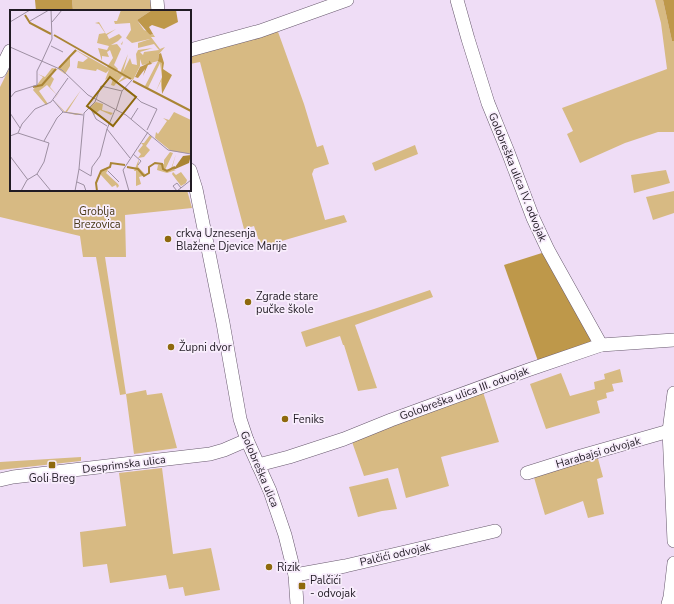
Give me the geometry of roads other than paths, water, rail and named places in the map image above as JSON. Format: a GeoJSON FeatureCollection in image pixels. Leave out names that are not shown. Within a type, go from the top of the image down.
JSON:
{"type":"FeatureCollection","features":[{"type":"Feature","properties":{"kind":"street"},"geometry":{"type":"LineString","coordinates":[[157,0],[158,10]]}},
{"type":"Feature","properties":{"kind":"street"},"geometry":{"type":"LineString","coordinates":[[191,50],[260,31],[347,0]]}},
{"type":"Feature","properties":{"kind":"street","name":"Golobreška ulica IV. odvojak"},"geometry":{"type":"LineString","coordinates":[[457,0],[488,103],[533,218],[548,250],[601,345]]}},
{"type":"Feature","properties":{"kind":"street"},"geometry":{"type":"LineString","coordinates":[[0,70],[7,50]]}},
{"type":"Feature","properties":{"kind":"street","name":"Golobreška ulica"},"geometry":{"type":"LineString","coordinates":[[191,173],[196,189],[223,323],[240,419],[247,440],[268,484],[285,535],[294,575],[297,604]]}},
{"type":"Feature","properties":{"kind":"street","name":"Golobreška ulica III. odvojak"},"geometry":{"type":"LineString","coordinates":[[258,464],[289,457],[344,439],[391,420],[601,345],[674,340]]}},
{"type":"Feature","properties":{"kind":"street"},"geometry":{"type":"LineString","coordinates":[[674,392],[669,431],[674,541]]}},
{"type":"Feature","properties":{"kind":"street","name":"Harabajsi odvojak"},"geometry":{"type":"LineString","coordinates":[[527,473],[669,431]]}},
{"type":"Feature","properties":{"kind":"street","name":"Desprimska ulica"},"geometry":{"type":"LineString","coordinates":[[0,480],[13,477],[210,454],[224,450],[247,440]]}},
{"type":"Feature","properties":{"kind":"street","name":"Palčići odvojak"},"geometry":{"type":"LineString","coordinates":[[294,575],[345,566],[495,531]]}},
{"type":"Feature","properties":{"kind":"street"},"geometry":{"type":"LineString","coordinates":[[668,604],[674,563]]}},
{"type":"Feature","properties":{"kind":"place","name":"crkva Uznesenja Blažene Djevice Marije"},"geometry":{"type":"Point","coordinates":[168,239]}},
{"type":"Feature","properties":{"kind":"place","name":"Zgrade stare pučke škole"},"geometry":{"type":"Point","coordinates":[248,302]}},
{"type":"Feature","properties":{"kind":"place","name":"Župni dvor"},"geometry":{"type":"Point","coordinates":[171,347]}},
{"type":"Feature","properties":{"kind":"place","name":"Feniks"},"geometry":{"type":"Point","coordinates":[285,419]}},
{"type":"Feature","properties":{"kind":"place","name":"Goli Breg"},"geometry":{"type":"Point","coordinates":[52,465]}},
{"type":"Feature","properties":{"kind":"place","name":"Rizik"},"geometry":{"type":"Point","coordinates":[269,567]}},
{"type":"Feature","properties":{"kind":"place","name":"Palčići - odvojak"},"geometry":{"type":"Point","coordinates":[302,586]}},
{"type":"Feature","properties":{"kind":"park label","name":"Groblja Brezovica"},"geometry":{"type":"Point","coordinates":[97,217]}}]}
